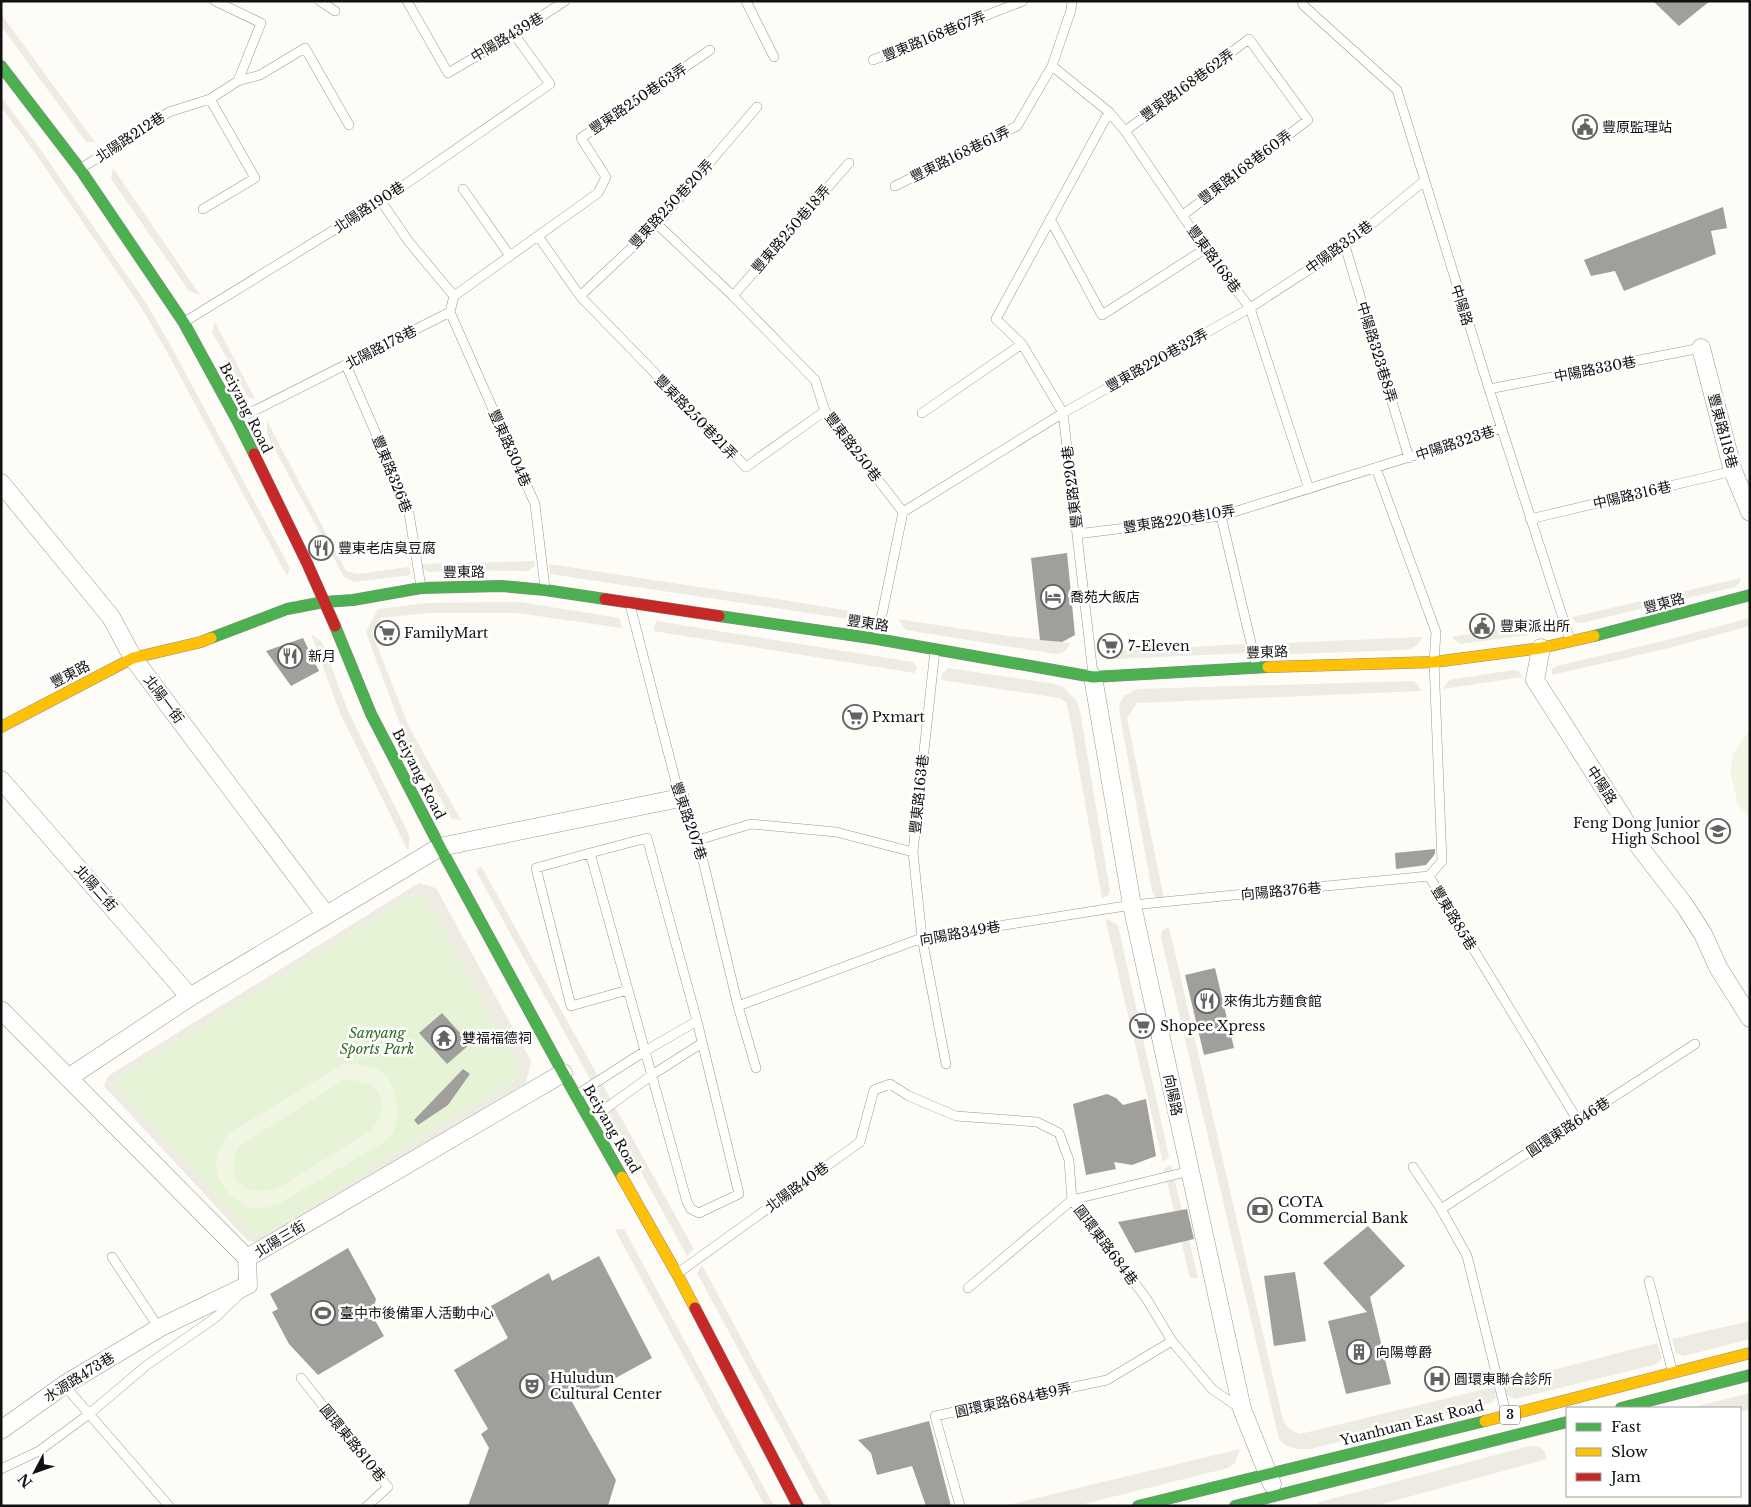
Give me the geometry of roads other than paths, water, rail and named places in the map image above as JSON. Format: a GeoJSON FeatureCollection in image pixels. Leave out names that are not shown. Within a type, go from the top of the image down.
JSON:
{"type":"FeatureCollection","features":[{"type":"Feature","properties":{"kind":"street","name":"Beiyang Road"},"geometry":{"type":"LineString","coordinates":[[1,66],[80,169],[184,323],[236,420],[307,563],[345,648],[371,714],[440,847],[563,1073],[677,1274],[798,1506]]}},
{"type":"Feature","properties":{"kind":"street","name":"豐東路118巷"},"geometry":{"type":"LineString","coordinates":[[1701,348],[1733,471],[1750,512]]}},
{"type":"Feature","properties":{"kind":"street","name":"北陽一街"},"geometry":{"type":"LineString","coordinates":[[1,483],[111,617],[133,658],[326,915]]}},
{"type":"Feature","properties":{"kind":"street","name":"豐東路"},"geometry":{"type":"LineString","coordinates":[[1,727],[133,658],[202,642],[287,609],[421,588],[501,586],[545,590],[877,639],[1093,677],[1257,667],[1434,662],[1541,648],[1571,642],[1750,595]]}},
{"type":"Feature","properties":{"kind":"street","name":"中陽路"},"geometry":{"type":"LineString","coordinates":[[1541,648],[1535,680],[1622,816],[1635,841],[1684,906],[1702,934],[1719,969],[1750,1018]]}},
{"type":"Feature","properties":{"kind":"street","name":"向陽路"},"geometry":{"type":"LineString","coordinates":[[1093,677],[1132,905],[1242,1409],[1269,1474],[1277,1501]]}},
{"type":"Feature","properties":{"kind":"street","name":"北陽二街"},"geometry":{"type":"LineString","coordinates":[[1,780],[190,997]]}},
{"type":"Feature","properties":{"kind":"street"},"geometry":{"type":"LineString","coordinates":[[68,1078],[190,997],[440,847],[680,798]]}},
{"type":"Feature","properties":{"kind":"street","name":"北陽三街"},"geometry":{"type":"LineString","coordinates":[[1,1010],[247,1258],[563,1073]]}},
{"type":"Feature","properties":{"kind":"street"},"geometry":{"type":"LineString","coordinates":[[247,1258],[248,1285]]}},
{"type":"Feature","properties":{"kind":"street","name":"水源路473巷"},"geometry":{"type":"LineString","coordinates":[[1,1430],[64,1385],[160,1328],[248,1285]]}},
{"type":"Feature","properties":{"kind":"street","name":"Yuanhuan East Road"},"geometry":{"type":"LineString","coordinates":[[1138,1506],[1507,1416],[1750,1353]]}},
{"type":"Feature","properties":{"kind":"street"},"geometry":{"type":"LineString","coordinates":[[1624,1407],[1750,1375]]}},
{"type":"Feature","properties":{"kind":"street","name":"3"},"geometry":{"type":"LineString","coordinates":[[1235,1506],[1277,1501],[1566,1422]]}},
{"type":"Feature","properties":{"kind":"lane"},"geometry":{"type":"LineString","coordinates":[[215,1],[261,23],[238,81]]}},
{"type":"Feature","properties":{"kind":"lane"},"geometry":{"type":"LineString","coordinates":[[320,1],[335,11]]}},
{"type":"Feature","properties":{"kind":"lane","name":"中陽路439巷"},"geometry":{"type":"LineString","coordinates":[[407,1],[448,73],[565,1]]}},
{"type":"Feature","properties":{"kind":"lane"},"geometry":{"type":"LineString","coordinates":[[746,1],[774,57]]}},
{"type":"Feature","properties":{"kind":"lane","name":"豐東路168巷67弄"},"geometry":{"type":"LineString","coordinates":[[873,60],[1023,1]]}},
{"type":"Feature","properties":{"kind":"lane"},"geometry":{"type":"LineString","coordinates":[[1052,66],[1071,10],[1072,1]]}},
{"type":"Feature","properties":{"kind":"lane","name":"中陽路"},"geometry":{"type":"LineString","coordinates":[[1302,1],[1303,5],[1397,90],[1530,520],[1571,642]]}},
{"type":"Feature","properties":{"kind":"lane","name":"北陽路190巷"},"geometry":{"type":"LineString","coordinates":[[184,323],[381,201],[550,84],[514,34]]}},
{"type":"Feature","properties":{"kind":"lane","name":"豐東路168巷60弄"},"geometry":{"type":"LineString","coordinates":[[1183,215],[1308,120],[1249,39]]}},
{"type":"Feature","properties":{"kind":"lane","name":"豐東路168巷62弄"},"geometry":{"type":"LineString","coordinates":[[1125,131],[1249,39]]}},
{"type":"Feature","properties":{"kind":"lane","name":"北陽路212巷"},"geometry":{"type":"LineString","coordinates":[[80,169],[169,112],[210,99],[238,81],[260,75],[306,48],[349,125]]}},
{"type":"Feature","properties":{"kind":"lane","name":"豐東路250巷63弄"},"geometry":{"type":"LineString","coordinates":[[510,256],[598,193],[606,178],[581,138],[710,50]]}},
{"type":"Feature","properties":{"kind":"lane","name":"豐東路168巷"},"geometry":{"type":"LineString","coordinates":[[1052,66],[1109,112],[1125,131],[1205,249],[1250,308],[1309,489]]}},
{"type":"Feature","properties":{"kind":"lane","name":"豐東路168巷61弄"},"geometry":{"type":"LineString","coordinates":[[895,186],[1017,126],[1052,66]]}},
{"type":"Feature","properties":{"kind":"lane"},"geometry":{"type":"LineString","coordinates":[[203,209],[255,178],[210,99]]}},
{"type":"Feature","properties":{"kind":"lane","name":"豐東路250巷20弄"},"geometry":{"type":"LineString","coordinates":[[580,296],[657,224],[757,107]]}},
{"type":"Feature","properties":{"kind":"lane"},"geometry":{"type":"LineString","coordinates":[[1109,112],[1050,219],[1102,314],[1205,249]]}},
{"type":"Feature","properties":{"kind":"lane","name":"豐東路250巷18弄"},"geometry":{"type":"LineString","coordinates":[[733,296],[849,163]]}},
{"type":"Feature","properties":{"kind":"lane","name":"中陽路351巷"},"geometry":{"type":"LineString","coordinates":[[1250,308],[1345,246],[1424,181]]}},
{"type":"Feature","properties":{"kind":"lane"},"geometry":{"type":"LineString","coordinates":[[450,312],[454,296],[510,256],[464,189]]}},
{"type":"Feature","properties":{"kind":"lane"},"geometry":{"type":"LineString","coordinates":[[381,201],[409,242],[454,296]]}},
{"type":"Feature","properties":{"kind":"lane","name":"豐東路220巷"},"geometry":{"type":"LineString","coordinates":[[1050,219],[996,319],[1022,344],[1063,412],[1093,677]]}},
{"type":"Feature","properties":{"kind":"lane","name":"豐東路250巷"},"geometry":{"type":"LineString","coordinates":[[657,224],[733,296],[816,380],[825,411],[903,512]]}},
{"type":"Feature","properties":{"kind":"lane"},"geometry":{"type":"LineString","coordinates":[[538,236],[580,296]]}},
{"type":"Feature","properties":{"kind":"lane","name":"中陽路323巷8弄"},"geometry":{"type":"LineString","coordinates":[[1345,246],[1409,458]]}},
{"type":"Feature","properties":{"kind":"lane","name":"豐東路250巷21弄"},"geometry":{"type":"LineString","coordinates":[[580,296],[746,467],[825,411]]}},
{"type":"Feature","properties":{"kind":"lane","name":"豐東路220巷32弄"},"geometry":{"type":"LineString","coordinates":[[903,512],[1063,412],[1250,308]]}},
{"type":"Feature","properties":{"kind":"lane","name":"北陽路178巷"},"geometry":{"type":"LineString","coordinates":[[236,420],[450,312]]}},
{"type":"Feature","properties":{"kind":"lane","name":"豐東路304巷"},"geometry":{"type":"LineString","coordinates":[[450,312],[535,504],[545,590]]}},
{"type":"Feature","properties":{"kind":"lane"},"geometry":{"type":"LineString","coordinates":[[922,413],[1022,344]]}},
{"type":"Feature","properties":{"kind":"lane","name":"中陽路330巷"},"geometry":{"type":"LineString","coordinates":[[1489,389],[1701,348]]}},
{"type":"Feature","properties":{"kind":"lane","name":"豐東路326巷"},"geometry":{"type":"LineString","coordinates":[[346,365],[408,507],[421,588]]}},
{"type":"Feature","properties":{"kind":"lane","name":"中陽路323巷"},"geometry":{"type":"LineString","coordinates":[[1409,458],[1502,428]]}},
{"type":"Feature","properties":{"kind":"lane"},"geometry":{"type":"LineString","coordinates":[[1309,489],[1409,458]]}},
{"type":"Feature","properties":{"kind":"lane"},"geometry":{"type":"LineString","coordinates":[[1376,468],[1436,632],[1434,662]]}},
{"type":"Feature","properties":{"kind":"lane","name":"中陽路316巷"},"geometry":{"type":"LineString","coordinates":[[1530,520],[1733,471]]}},
{"type":"Feature","properties":{"kind":"lane","name":"豐東路220巷10弄"},"geometry":{"type":"LineString","coordinates":[[1077,534],[1221,516],[1309,489]]}},
{"type":"Feature","properties":{"kind":"lane"},"geometry":{"type":"LineString","coordinates":[[877,639],[903,512]]}},
{"type":"Feature","properties":{"kind":"lane"},"geometry":{"type":"LineString","coordinates":[[1221,516],[1257,667]]}},
{"type":"Feature","properties":{"kind":"lane","name":"豐東路207巷"},"geometry":{"type":"LineString","coordinates":[[629,602],[680,798],[698,840],[738,1006],[756,1068]]}},
{"type":"Feature","properties":{"kind":"lane","name":"豐東路163巷"},"geometry":{"type":"LineString","coordinates":[[935,650],[913,852],[922,938],[946,1064]]}},
{"type":"Feature","properties":{"kind":"lane","name":"豐東路85巷"},"geometry":{"type":"LineString","coordinates":[[1434,662],[1442,861],[1430,876],[1578,1121]]}},
{"type":"Feature","properties":{"kind":"lane"},"geometry":{"type":"LineString","coordinates":[[698,840],[751,824],[836,832],[913,852]]}},
{"type":"Feature","properties":{"kind":"lane"},"geometry":{"type":"LineString","coordinates":[[590,853],[687,1202],[691,1209],[699,1213],[739,1194],[697,1021],[647,838],[590,853],[536,868],[571,1006],[628,990]]}},
{"type":"Feature","properties":{"kind":"lane","name":"向陽路376巷"},"geometry":{"type":"LineString","coordinates":[[1132,905],[1430,876]]}},
{"type":"Feature","properties":{"kind":"lane","name":"向陽路349巷"},"geometry":{"type":"LineString","coordinates":[[738,1006],[922,938],[1132,905]]}},
{"type":"Feature","properties":{"kind":"lane"},"geometry":{"type":"LineString","coordinates":[[576,1095],[645,1051],[697,1021]]}},
{"type":"Feature","properties":{"kind":"lane"},"geometry":{"type":"LineString","coordinates":[[590,1120],[652,1075],[702,1043]]}},
{"type":"Feature","properties":{"kind":"lane","name":"圓環東路646巷"},"geometry":{"type":"LineString","coordinates":[[1441,1209],[1695,1044]]}},
{"type":"Feature","properties":{"kind":"lane","name":"圓環東路684巷"},"geometry":{"type":"LineString","coordinates":[[890,1084],[909,1096],[956,1116],[1037,1122],[1059,1133],[1069,1160],[1072,1200],[1146,1298],[1172,1341],[1212,1389],[1242,1409]]}},
{"type":"Feature","properties":{"kind":"lane","name":"北陽路40巷"},"geometry":{"type":"LineString","coordinates":[[677,1274],[860,1142],[874,1090],[890,1084]]}},
{"type":"Feature","properties":{"kind":"lane"},"geometry":{"type":"LineString","coordinates":[[1413,1167],[1441,1209],[1467,1256],[1507,1416]]}},
{"type":"Feature","properties":{"kind":"lane"},"geometry":{"type":"LineString","coordinates":[[968,1288],[1072,1200],[1190,1171]]}},
{"type":"Feature","properties":{"kind":"lane"},"geometry":{"type":"LineString","coordinates":[[112,1257],[160,1328]]}},
{"type":"Feature","properties":{"kind":"lane"},"geometry":{"type":"LineString","coordinates":[[1649,1281],[1673,1372]]}},
{"type":"Feature","properties":{"kind":"lane"},"geometry":{"type":"LineString","coordinates":[[1,1470],[39,1451],[89,1414],[147,1366],[215,1318],[248,1285]]}},
{"type":"Feature","properties":{"kind":"lane","name":"圓環東路684巷9弄"},"geometry":{"type":"LineString","coordinates":[[960,1506],[935,1416],[1107,1380],[1172,1341]]}},
{"type":"Feature","properties":{"kind":"lane","name":"圓環東路810巷"},"geometry":{"type":"LineString","coordinates":[[301,1378],[388,1487],[367,1506]]}},
{"type":"Feature","properties":{"kind":"lane"},"geometry":{"type":"LineString","coordinates":[[64,1385],[169,1506]]}},
{"type":"Feature","properties":{"kind":"place","name":"豐原監理站"},"geometry":{"type":"Point","coordinates":[1585,127]}},
{"type":"Feature","properties":{"kind":"place","name":"豐東老店臭豆腐"},"geometry":{"type":"Point","coordinates":[321,548]}},
{"type":"Feature","properties":{"kind":"place","name":"喬苑大飯店"},"geometry":{"type":"Point","coordinates":[1053,597]}},
{"type":"Feature","properties":{"kind":"place","name":"豐東派出所"},"geometry":{"type":"Point","coordinates":[1482,626]}},
{"type":"Feature","properties":{"kind":"place","name":"FamilyMart"},"geometry":{"type":"Point","coordinates":[387,633]}},
{"type":"Feature","properties":{"kind":"place","name":"7-Eleven"},"geometry":{"type":"Point","coordinates":[1110,646]}},
{"type":"Feature","properties":{"kind":"place","name":"新月"},"geometry":{"type":"Point","coordinates":[290,656]}},
{"type":"Feature","properties":{"kind":"place","name":"Pxmart"},"geometry":{"type":"Point","coordinates":[855,717]}},
{"type":"Feature","properties":{"kind":"place","name":"Feng Dong Junior High School"},"geometry":{"type":"Point","coordinates":[1718,831]}},
{"type":"Feature","properties":{"kind":"place","name":"來侑北方麵食館"},"geometry":{"type":"Point","coordinates":[1207,1001]}},
{"type":"Feature","properties":{"kind":"place","name":"Shopee Xpress"},"geometry":{"type":"Point","coordinates":[1142,1026]}},
{"type":"Feature","properties":{"kind":"place","name":"雙福福德祠"},"geometry":{"type":"Point","coordinates":[444,1038]}},
{"type":"Feature","properties":{"kind":"place","name":"COTA Commercial Bank"},"geometry":{"type":"Point","coordinates":[1260,1210]}},
{"type":"Feature","properties":{"kind":"place","name":"臺中市後備軍人活動中心"},"geometry":{"type":"Point","coordinates":[323,1313]}},
{"type":"Feature","properties":{"kind":"place","name":"向陽尊爵"},"geometry":{"type":"Point","coordinates":[1359,1352]}},
{"type":"Feature","properties":{"kind":"place","name":"圓環東聯合診所"},"geometry":{"type":"Point","coordinates":[1437,1379]}},
{"type":"Feature","properties":{"kind":"place","name":"Huludun Cultural Center"},"geometry":{"type":"Point","coordinates":[532,1386]}},
{"type":"Feature","properties":{"kind":"park label","name":"Sanyang Sports Park"},"geometry":{"type":"Point","coordinates":[377,1042]}}]}
